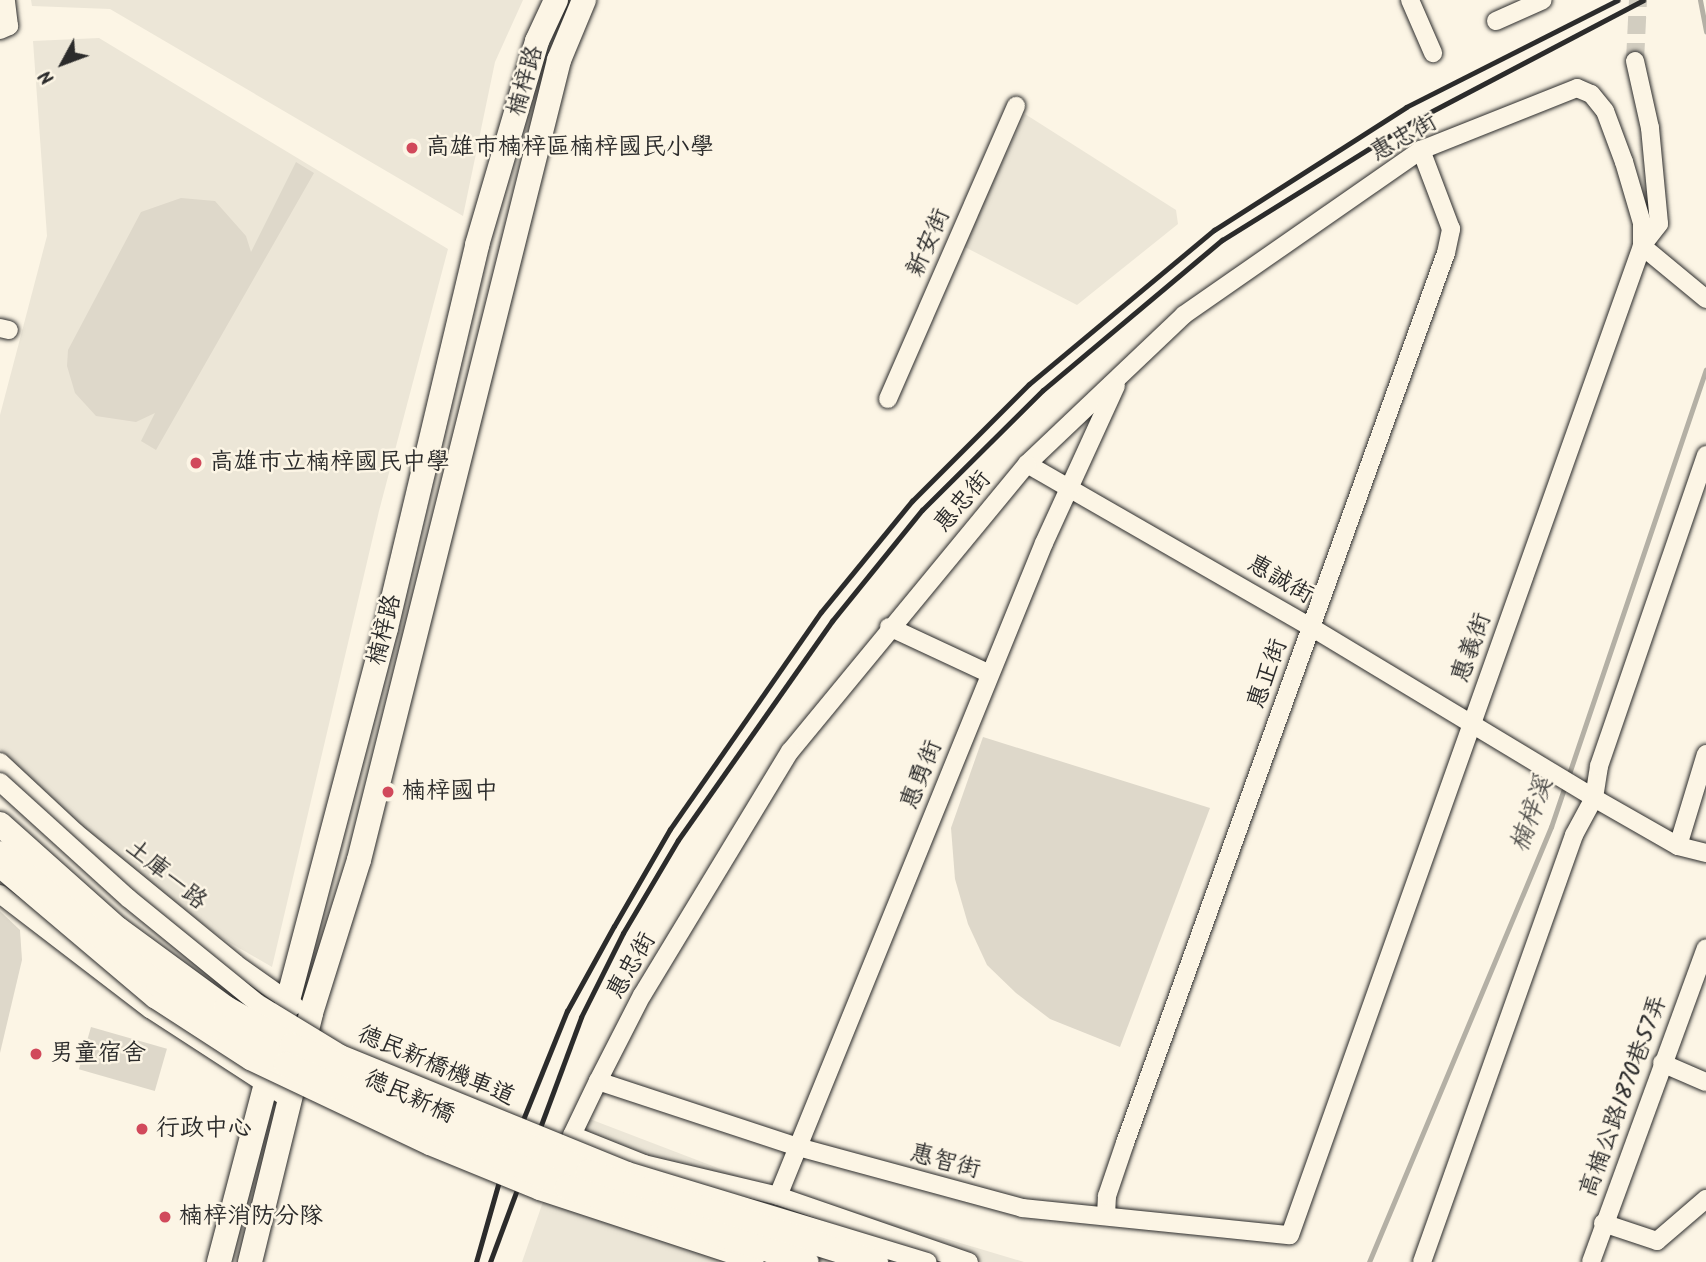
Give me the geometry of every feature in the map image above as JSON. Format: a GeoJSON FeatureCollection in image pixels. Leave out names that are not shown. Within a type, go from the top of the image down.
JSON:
{"type":"FeatureCollection","features":[{"type":"Feature","properties":{"kind":"street"},"geometry":{"type":"LineString","coordinates":[[5,28],[6,0]]}},
{"type":"Feature","properties":{"kind":"street","name":"楠梓路"},"geometry":{"type":"LineString","coordinates":[[219,1262],[285,1000],[383,641],[477,245],[537,41],[556,0]]}},
{"type":"Feature","properties":{"kind":"street","name":"楠梓路"},"geometry":{"type":"LineString","coordinates":[[250,1262],[311,1013],[359,860],[559,60],[584,0]]}},
{"type":"Feature","properties":{"kind":"street"},"geometry":{"type":"LineString","coordinates":[[1410,0],[1433,53]]}},
{"type":"Feature","properties":{"kind":"street"},"geometry":{"type":"LineString","coordinates":[[1496,21],[1542,0]]}},
{"type":"Feature","properties":{"kind":"street"},"geometry":{"type":"LineString","coordinates":[[1635,61],[1650,128],[1659,224],[1642,246],[1706,299]]}},
{"type":"Feature","properties":{"kind":"street","name":"惠義街"},"geometry":{"type":"LineString","coordinates":[[1290,1235],[1642,246],[1642,223],[1605,111],[1591,94],[1577,88]]}},
{"type":"Feature","properties":{"kind":"street","name":"惠忠街"},"geometry":{"type":"LineString","coordinates":[[778,1196],[644,1164],[572,1135],[642,995],[790,751],[889,627],[1027,464],[1184,315],[1421,150],[1577,88]]}},
{"type":"Feature","properties":{"kind":"street","name":"新安街"},"geometry":{"type":"LineString","coordinates":[[888,400],[1016,106]]}},
{"type":"Feature","properties":{"kind":"street","name":"惠正街"},"geometry":{"type":"LineString","coordinates":[[1106,1215],[1107,1196],[1125,1143],[1447,253],[1451,229],[1421,150]]}},
{"type":"Feature","properties":{"kind":"street","name":"惠勇街"},"geometry":{"type":"LineString","coordinates":[[778,1196],[990,674],[1069,487],[1120,376]]}},
{"type":"Feature","properties":{"kind":"street"},"geometry":{"type":"LineString","coordinates":[[1422,1262],[1574,835],[1594,798],[1599,766],[1706,456]]}},
{"type":"Feature","properties":{"kind":"street","name":"惠誠街"},"geometry":{"type":"LineString","coordinates":[[1027,464],[1311,626],[1594,798],[1678,846],[1706,853]]}},
{"type":"Feature","properties":{"kind":"street"},"geometry":{"type":"LineString","coordinates":[[889,627],[990,674]]}},
{"type":"Feature","properties":{"kind":"street"},"geometry":{"type":"LineString","coordinates":[[1678,846],[1706,754]]}},
{"type":"Feature","properties":{"kind":"street","name":"土庫一路"},"geometry":{"type":"LineString","coordinates":[[0,762],[75,832],[285,1000],[311,1013]]}},
{"type":"Feature","properties":{"kind":"street","name":"德民新橋機車道"},"geometry":{"type":"LineString","coordinates":[[0,782],[128,898],[257,1003],[341,1054],[628,1171],[927,1262]]}},
{"type":"Feature","properties":{"kind":"street","name":"德民新橋"},"geometry":{"type":"LineString","coordinates":[[0,824],[118,929],[226,1008],[292,1045],[588,1172],[876,1262]]}},
{"type":"Feature","properties":{"kind":"street","name":"德民新橋"},"geometry":{"type":"LineString","coordinates":[[0,853],[158,984],[220,1027],[286,1064],[567,1187],[807,1262]]}},
{"type":"Feature","properties":{"kind":"street"},"geometry":{"type":"LineString","coordinates":[[0,869],[154,999],[250,1061],[429,1146],[539,1191],[755,1262]]}},
{"type":"Feature","properties":{"kind":"street"},"geometry":{"type":"LineString","coordinates":[[0,894],[139,1002],[290,1100]]}},
{"type":"Feature","properties":{"kind":"street","name":"高楠公路1870巷57弄"},"geometry":{"type":"LineString","coordinates":[[1591,1262],[1662,1063],[1699,981],[1706,948]]}},
{"type":"Feature","properties":{"kind":"street"},"geometry":{"type":"LineString","coordinates":[[1662,1063],[1706,1082]]}},
{"type":"Feature","properties":{"kind":"street","name":"惠智街"},"geometry":{"type":"LineString","coordinates":[[598,1081],[798,1147],[1022,1208],[1290,1235]]}},
{"type":"Feature","properties":{"kind":"street"},"geometry":{"type":"LineString","coordinates":[[778,1196],[969,1262]]}},
{"type":"Feature","properties":{"kind":"street"},"geometry":{"type":"LineString","coordinates":[[1603,1223],[1657,1241],[1706,1199]]}},
{"type":"Feature","properties":{"kind":"shaded area","name":"高雄市楠梓區楠梓國民小學"},"geometry":{"type":"Polygon","coordinates":[[[31,0],[523,0],[495,62],[463,216],[110,9],[32,6],[31,0]]]}},
{"type":"Feature","properties":{"kind":"shaded area","name":"高雄市立楠梓國民中學"},"geometry":{"type":"Polygon","coordinates":[[[99,38],[448,249],[379,511],[272,967],[220,937],[79,828],[0,749],[0,415],[47,236],[33,41],[99,38]]]}},
{"type":"Feature","properties":{"kind":"shaded area"},"geometry":{"type":"Polygon","coordinates":[[[1025,114],[1176,210],[1178,224],[1077,305],[963,246],[1025,114]]]}},
{"type":"Feature","properties":{"kind":"shaded area"},"geometry":{"type":"Polygon","coordinates":[[[296,162],[314,173],[156,450],[141,441],[155,413],[136,422],[96,416],[75,393],[67,366],[68,350],[141,212],[181,198],[215,201],[246,236],[251,252],[296,162]]]}},
{"type":"Feature","properties":{"kind":"shaded area"},"geometry":{"type":"Polygon","coordinates":[[[983,737],[1210,808],[1120,1047],[1050,1019],[1016,993],[987,965],[968,924],[955,879],[951,828],[983,737]]]}},
{"type":"Feature","properties":{"kind":"shaded area"},"geometry":{"type":"Polygon","coordinates":[[[0,911],[20,930],[22,960],[0,1053],[0,911]]]}},
{"type":"Feature","properties":{"kind":"shaded area"},"geometry":{"type":"Polygon","coordinates":[[[91,1027],[167,1049],[155,1091],[79,1069],[91,1027]]]}},
{"type":"Feature","properties":{"kind":"shaded area"},"geometry":{"type":"Polygon","coordinates":[[[574,1113],[744,1178],[1024,1262],[522,1262],[574,1113]]]}},
{"type":"Feature","properties":{"kind":"waterway","name":"楠梓溪"},"geometry":{"type":"LineString","coordinates":[[1700,0],[1706,31]]}},
{"type":"Feature","properties":{"kind":"waterway","name":"楠梓溪"},"geometry":{"type":"LineString","coordinates":[[1369,1262],[1551,827],[1706,370]]}},
{"type":"Feature","properties":{"kind":"tunnel"},"geometry":{"type":"LineString","coordinates":[[1635,61],[1638,0]]}},
{"type":"Feature","properties":{"kind":"railway"},"geometry":{"type":"LineString","coordinates":[[476,1262],[501,1174],[567,1011],[614,926],[670,829],[821,612],[912,501],[1029,384],[1214,230],[1406,107],[1618,0]]}},
{"type":"Feature","properties":{"kind":"railway"},"geometry":{"type":"LineString","coordinates":[[490,1262],[581,1017],[623,933],[678,840],[832,621],[922,510],[1043,390],[1222,240],[1413,121],[1643,0]]}},
{"type":"Feature","properties":{"kind":"place","name":"高雄市楠梓區楠梓國民小學"},"geometry":{"type":"Point","coordinates":[412,148]}},
{"type":"Feature","properties":{"kind":"place","name":"高雄市立楠梓國民中學"},"geometry":{"type":"Point","coordinates":[196,463]}},
{"type":"Feature","properties":{"kind":"place","name":"楠梓國中"},"geometry":{"type":"Point","coordinates":[388,792]}},
{"type":"Feature","properties":{"kind":"place","name":"男童宿舍"},"geometry":{"type":"Point","coordinates":[36,1054]}},
{"type":"Feature","properties":{"kind":"place","name":"行政中心"},"geometry":{"type":"Point","coordinates":[142,1129]}},
{"type":"Feature","properties":{"kind":"place","name":"楠梓消防分隊"},"geometry":{"type":"Point","coordinates":[165,1217]}}]}
